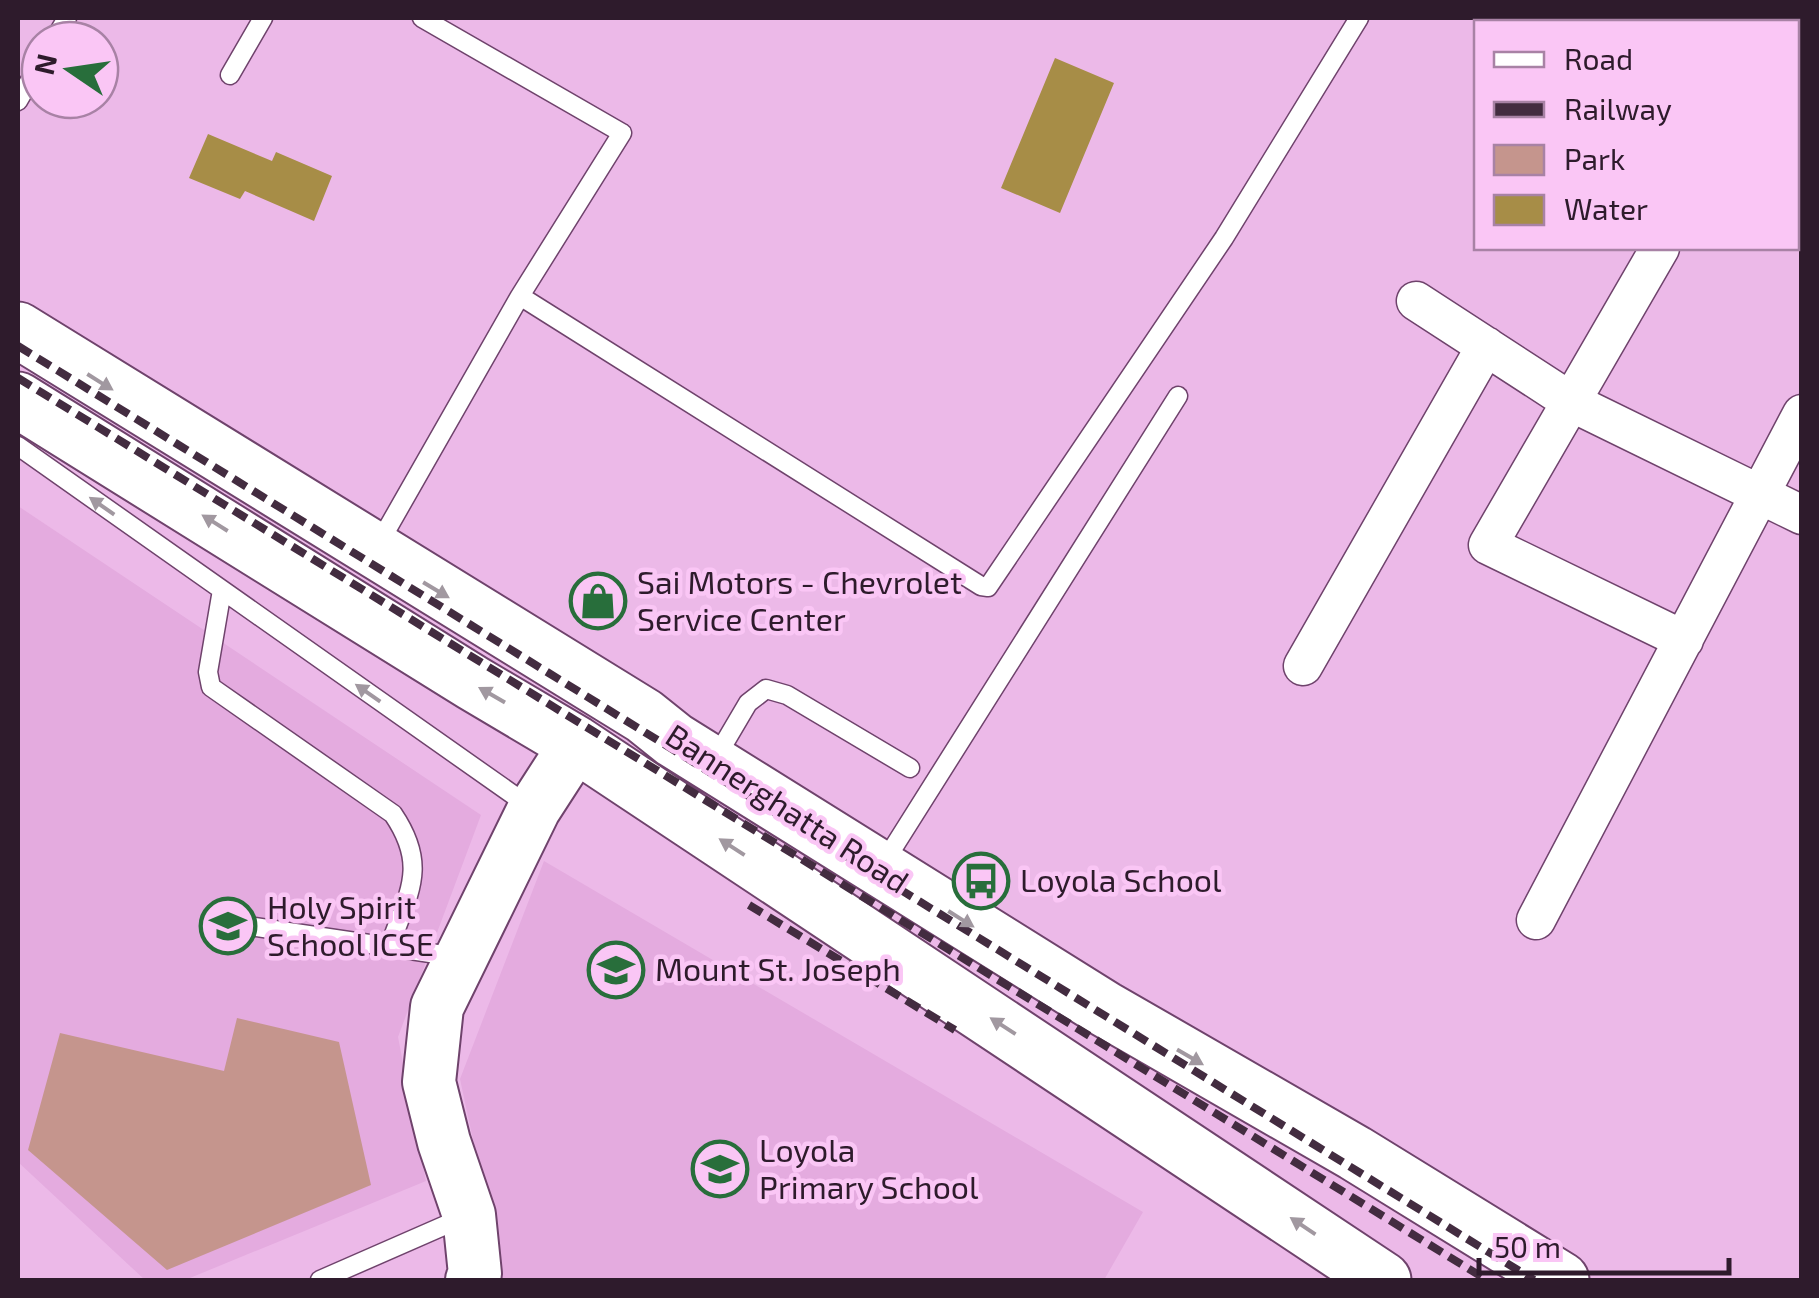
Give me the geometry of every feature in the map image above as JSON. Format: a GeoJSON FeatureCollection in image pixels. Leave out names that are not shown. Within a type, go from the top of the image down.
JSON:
{"type":"FeatureCollection","features":[{"type":"Feature","properties":{"kind":"main road","name":"Bannerghatta Road"},"geometry":{"type":"LineString","coordinates":[[18,330],[644,716],[712,764],[1105,1009],[1355,1153],[1560,1280]]}},
{"type":"Feature","properties":{"kind":"main road","name":"Bannerghatta Road"},"geometry":{"type":"LineString","coordinates":[[20,420],[576,744],[1384,1280]]}},
{"type":"Feature","properties":{"kind":"main road"},"geometry":{"type":"LineString","coordinates":[[472,1280],[475,1274],[469,1215],[429,1082],[437,1008],[534,809],[576,744]]}},
{"type":"Feature","properties":{"kind":"main road"},"geometry":{"type":"LineString","coordinates":[[1068,1069],[1105,1009]]}},
{"type":"Feature","properties":{"kind":"street"},"geometry":{"type":"LineString","coordinates":[[1659,250],[1488,545],[1684,640]]}},
{"type":"Feature","properties":{"kind":"street"},"geometry":{"type":"LineString","coordinates":[[1416,301],[1573,403],[1802,516]]}},
{"type":"Feature","properties":{"kind":"street"},"geometry":{"type":"LineString","coordinates":[[1303,666],[1486,346]]}},
{"type":"Feature","properties":{"kind":"street"},"geometry":{"type":"LineString","coordinates":[[1536,920],[1802,414]]}},
{"type":"Feature","properties":{"kind":"lane"},"geometry":{"type":"LineString","coordinates":[[230,75],[262,18]]}},
{"type":"Feature","properties":{"kind":"lane"},"geometry":{"type":"LineString","coordinates":[[374,553],[520,296],[622,133],[422,18]]}},
{"type":"Feature","properties":{"kind":"lane"},"geometry":{"type":"LineString","coordinates":[[520,296],[980,586],[988,586],[1224,238],[1359,18]]}},
{"type":"Feature","properties":{"kind":"lane"},"geometry":{"type":"LineString","coordinates":[[880,868],[1178,396]]}},
{"type":"Feature","properties":{"kind":"lane"},"geometry":{"type":"LineString","coordinates":[[20,420],[222,590],[534,809]]}},
{"type":"Feature","properties":{"kind":"lane"},"geometry":{"type":"LineString","coordinates":[[222,590],[208,672],[211,687],[392,814],[408,836],[414,855],[413,876],[390,948]]}},
{"type":"Feature","properties":{"kind":"lane"},"geometry":{"type":"LineString","coordinates":[[712,764],[748,703],[766,689],[787,695],[910,768]]}},
{"type":"Feature","properties":{"kind":"lane"},"geometry":{"type":"LineString","coordinates":[[249,926],[462,958]]}},
{"type":"Feature","properties":{"kind":"lane"},"geometry":{"type":"LineString","coordinates":[[320,1280],[469,1215]]}},
{"type":"Feature","properties":{"kind":"shaded area","name":"Holy Spirit School ICSE"},"geometry":{"type":"Polygon","coordinates":[[[18,506],[481,815],[398,1037],[426,1181],[185,1280],[145,1280],[18,1162],[18,506]]]}},
{"type":"Feature","properties":{"kind":"shaded area","name":"Mount St. Joseph"},"geometry":{"type":"Polygon","coordinates":[[[544,861],[1143,1212],[1104,1280],[503,1280],[460,1079],[544,861]]]}},
{"type":"Feature","properties":{"kind":"green space"},"geometry":{"type":"Polygon","coordinates":[[[237,1018],[339,1042],[371,1185],[167,1270],[28,1150],[60,1033],[224,1071],[237,1018]]]}},
{"type":"Feature","properties":{"kind":"water"},"geometry":{"type":"Polygon","coordinates":[[[1055,58],[1114,83],[1060,213],[1001,188],[1055,58]]]}},
{"type":"Feature","properties":{"kind":"water"},"geometry":{"type":"Polygon","coordinates":[[[208,134],[272,161],[276,152],[332,176],[314,221],[245,191],[240,199],[189,178],[208,134]]]}},
{"type":"Feature","properties":{"kind":"railway"},"geometry":{"type":"LineString","coordinates":[[18,346],[1534,1280]]}},
{"type":"Feature","properties":{"kind":"railway"},"geometry":{"type":"LineString","coordinates":[[18,378],[1487,1280]]}},
{"type":"Feature","properties":{"kind":"railway"},"geometry":{"type":"LineString","coordinates":[[749,905],[955,1030]]}},
{"type":"Feature","properties":{"kind":"place","name":"Sai Motors - Chevrolet Service Center"},"geometry":{"type":"Point","coordinates":[598,601]}},
{"type":"Feature","properties":{"kind":"place","name":"Loyola School"},"geometry":{"type":"Point","coordinates":[981,881]}},
{"type":"Feature","properties":{"kind":"place","name":"Holy Spirit School ICSE"},"geometry":{"type":"Point","coordinates":[228,926]}},
{"type":"Feature","properties":{"kind":"place","name":"Mount St. Joseph"},"geometry":{"type":"Point","coordinates":[616,970]}},
{"type":"Feature","properties":{"kind":"place","name":"Loyola Primary School"},"geometry":{"type":"Point","coordinates":[720,1169]}}]}
